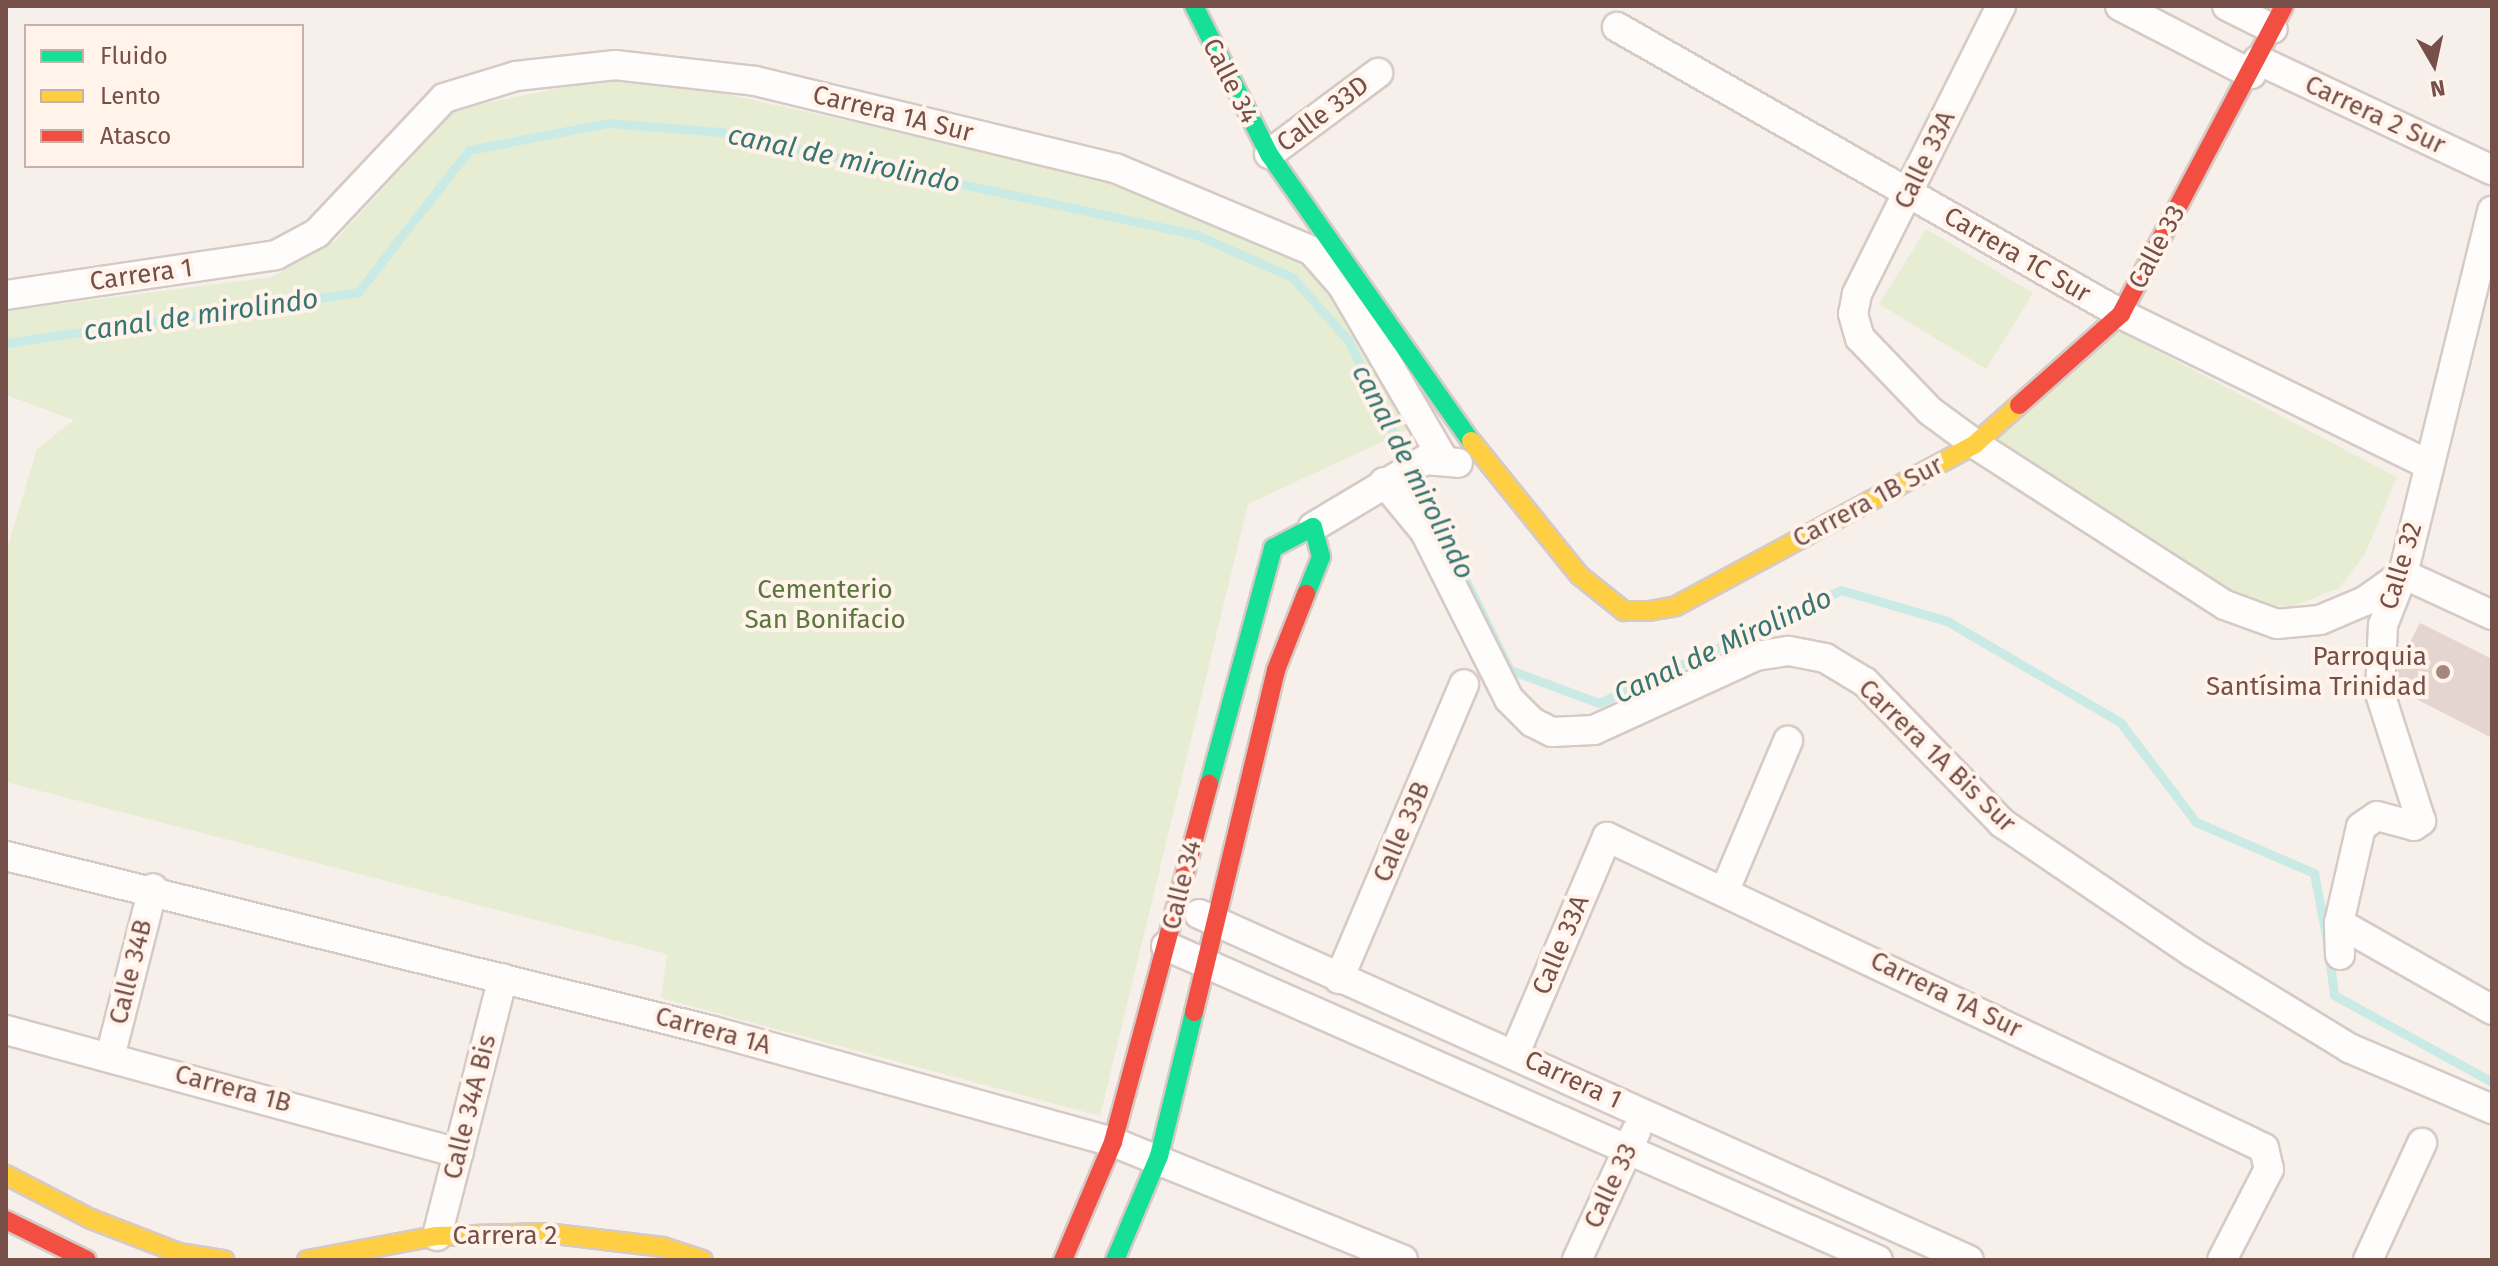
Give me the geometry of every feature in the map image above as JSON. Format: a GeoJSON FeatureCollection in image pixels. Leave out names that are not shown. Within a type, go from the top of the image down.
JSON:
{"type":"FeatureCollection","features":[{"type":"Feature","properties":{"kind":"street","name":"Calle 34"},"geometry":{"type":"LineString","coordinates":[[1194,6],[1269,154],[1490,468]]}},
{"type":"Feature","properties":{"kind":"street","name":"Calle 33A"},"geometry":{"type":"LineString","coordinates":[[1975,444],[1930,411],[1860,338],[1853,314],[1857,294],[2001,6]]}},
{"type":"Feature","properties":{"kind":"street","name":"Carrera 2 Sur"},"geometry":{"type":"LineString","coordinates":[[2120,6],[2492,170]]}},
{"type":"Feature","properties":{"kind":"street"},"geometry":{"type":"LineString","coordinates":[[2227,6],[2278,18]]}},
{"type":"Feature","properties":{"kind":"street","name":"Calle 33"},"geometry":{"type":"LineString","coordinates":[[1975,444],[2121,314],[2278,18]]}},
{"type":"Feature","properties":{"kind":"street","name":"Carrera 1C Sur"},"geometry":{"type":"LineString","coordinates":[[1617,27],[2121,314],[2427,464]]}},
{"type":"Feature","properties":{"kind":"street","name":"Carrera 1A Sur"},"geometry":{"type":"LineString","coordinates":[[276,255],[317,233],[444,98],[516,76],[615,65],[755,81],[1115,168],[1312,251],[1342,285],[1434,460]]}},
{"type":"Feature","properties":{"kind":"street","name":"Calle 33D"},"geometry":{"type":"LineString","coordinates":[[1269,154],[1378,73]]}},
{"type":"Feature","properties":{"kind":"street","name":"Calle 32"},"geometry":{"type":"LineString","coordinates":[[2340,955],[2339,923],[2361,827],[2377,816],[2414,826],[2421,821],[2380,693],[2383,625],[2403,574],[2427,464],[2492,211]]}},
{"type":"Feature","properties":{"kind":"street","name":"Carrera 1"},"geometry":{"type":"LineString","coordinates":[[6,295],[276,255]]}},
{"type":"Feature","properties":{"kind":"street"},"geometry":{"type":"LineString","coordinates":[[1975,444],[2225,605],[2269,622],[2320,620],[2365,601],[2403,574],[2492,615]]}},
{"type":"Feature","properties":{"kind":"street","name":"Carrera 1B Sur"},"geometry":{"type":"LineString","coordinates":[[1490,468],[1579,575],[1624,611],[1649,611],[1676,606],[1975,444]]}},
{"type":"Feature","properties":{"kind":"street","name":"Calle 34"},"geometry":{"type":"LineString","coordinates":[[1063,1260],[1113,1142],[1273,548],[1313,527],[1390,478],[1434,460]]}},
{"type":"Feature","properties":{"kind":"street"},"geometry":{"type":"LineString","coordinates":[[1434,460],[1490,468]]}},
{"type":"Feature","properties":{"kind":"street","name":"Carrera 1A Bis Sur"},"geometry":{"type":"LineString","coordinates":[[1390,478],[1425,532],[1509,699],[1532,722],[1552,732],[1594,730],[1756,656],[1789,651],[1825,658],[1865,682],[2002,823],[2272,1003],[2349,1048],[2492,1109]]}},
{"type":"Feature","properties":{"kind":"street","name":"Calle 34"},"geometry":{"type":"LineString","coordinates":[[1115,1260],[1159,1156],[1201,961],[1276,670],[1321,557],[1313,527]]}},
{"type":"Feature","properties":{"kind":"street","name":"Calle 33B"},"geometry":{"type":"LineString","coordinates":[[1339,979],[1464,684]]}},
{"type":"Feature","properties":{"kind":"street"},"geometry":{"type":"LineString","coordinates":[[1725,890],[1788,741]]}},
{"type":"Feature","properties":{"kind":"street","name":"Calle 33A"},"geometry":{"type":"LineString","coordinates":[[1515,1053],[1607,837]]}},
{"type":"Feature","properties":{"kind":"street","name":"Carrera 1A Sur"},"geometry":{"type":"LineString","coordinates":[[1607,837],[2247,1137],[2264,1148],[2269,1169],[2222,1260]]}},
{"type":"Feature","properties":{"kind":"street","name":"Carrera 1A"},"geometry":{"type":"LineString","coordinates":[[6,856],[153,888],[713,1031],[1113,1142],[1159,1156],[1403,1260]]}},
{"type":"Feature","properties":{"kind":"street","name":"Calle 34B"},"geometry":{"type":"LineString","coordinates":[[110,1057],[153,888]]}},
{"type":"Feature","properties":{"kind":"street","name":"Carrera 1"},"geometry":{"type":"LineString","coordinates":[[1176,904],[1339,979],[1515,1053],[1969,1260]]}},
{"type":"Feature","properties":{"kind":"street"},"geometry":{"type":"LineString","coordinates":[[2339,923],[2492,1010]]}},
{"type":"Feature","properties":{"kind":"street","name":"Carrera 1"},"geometry":{"type":"LineString","coordinates":[[1166,946],[1878,1260]]}},
{"type":"Feature","properties":{"kind":"street","name":"Calle 34A Bis"},"geometry":{"type":"LineString","coordinates":[[437,1236],[503,978]]}},
{"type":"Feature","properties":{"kind":"street","name":"Carrera 1B"},"geometry":{"type":"LineString","coordinates":[[6,1030],[459,1153]]}},
{"type":"Feature","properties":{"kind":"street","name":"Calle 33"},"geometry":{"type":"LineString","coordinates":[[1577,1260],[1645,1113]]}},
{"type":"Feature","properties":{"kind":"street"},"geometry":{"type":"LineString","coordinates":[[2368,1260],[2422,1143]]}},
{"type":"Feature","properties":{"kind":"street"},"geometry":{"type":"LineString","coordinates":[[6,1175],[135,1236],[179,1253],[224,1260]]}},
{"type":"Feature","properties":{"kind":"street"},"geometry":{"type":"LineString","coordinates":[[6,1220],[87,1260]]}},
{"type":"Feature","properties":{"kind":"street","name":"Carrera 2"},"geometry":{"type":"LineString","coordinates":[[307,1260],[437,1236],[546,1233],[663,1247],[703,1260]]}},
{"type":"Feature","properties":{"kind":"green space","name":"Cementerio San Bonifacio"},"geometry":{"type":"Polygon","coordinates":[[[615,77],[711,91],[1114,179],[1305,260],[1331,290],[1412,428],[1248,504],[1100,1116],[661,998],[667,954],[6,782],[6,553],[37,449],[74,420],[6,395],[6,311],[272,277],[334,242],[456,109],[615,77]]]}},
{"type":"Feature","properties":{"kind":"green space"},"geometry":{"type":"Polygon","coordinates":[[[1926,229],[2033,293],[1986,369],[1879,304],[1926,229]]]}},
{"type":"Feature","properties":{"kind":"green space"},"geometry":{"type":"Polygon","coordinates":[[[2119,331],[2397,477],[2365,554],[2339,588],[2291,607],[2255,604],[1993,443],[2119,331]]]}},
{"type":"Feature","properties":{"kind":"building","name":"Parroquia Santísima Trinidad"},"geometry":{"type":"Polygon","coordinates":[[[2420,623],[2492,659],[2492,738],[2397,689],[2398,665],[2420,623]]]}},
{"type":"Feature","properties":{"kind":"waterway","name":"canal de mirolindo"},"geometry":{"type":"LineString","coordinates":[[6,343],[358,292],[469,150],[608,123],[721,132],[1197,235],[1292,277],[1348,340],[1510,670],[1599,703],[1841,590],[1947,621],[2120,722],[2196,822],[2314,873],[2327,941]]}},
{"type":"Feature","properties":{"kind":"waterway","name":"Canal de Mirolindo"},"geometry":{"type":"LineString","coordinates":[[2329,955],[2334,995],[2492,1082]]}},
{"type":"Feature","properties":{"kind":"traffic: fast"},"geometry":{"type":"LineString","coordinates":[[1194,6],[1269,154],[1471,441]]}},
{"type":"Feature","properties":{"kind":"traffic: fast"},"geometry":{"type":"LineString","coordinates":[[1209,784],[1273,548],[1313,527],[1321,557],[1306,594]]}},
{"type":"Feature","properties":{"kind":"traffic: fast"},"geometry":{"type":"LineString","coordinates":[[1115,1260],[1159,1156],[1194,1012]]}},
{"type":"Feature","properties":{"kind":"traffic: slow"},"geometry":{"type":"LineString","coordinates":[[1471,441],[1579,575],[1624,611],[1649,611],[1676,606],[1975,444],[2019,405]]}},
{"type":"Feature","properties":{"kind":"traffic: slow"},"geometry":{"type":"LineString","coordinates":[[6,1175],[91,1219],[179,1253],[224,1260]]}},
{"type":"Feature","properties":{"kind":"traffic: slow"},"geometry":{"type":"LineString","coordinates":[[307,1260],[437,1236],[546,1233],[663,1247],[703,1260]]}},
{"type":"Feature","properties":{"kind":"traffic: jam"},"geometry":{"type":"LineString","coordinates":[[2019,405],[2121,314],[2284,6]]}},
{"type":"Feature","properties":{"kind":"traffic: jam"},"geometry":{"type":"LineString","coordinates":[[1194,1012],[1276,670],[1306,594]]}},
{"type":"Feature","properties":{"kind":"traffic: jam"},"geometry":{"type":"LineString","coordinates":[[1063,1260],[1113,1142],[1209,784]]}},
{"type":"Feature","properties":{"kind":"traffic: jam"},"geometry":{"type":"LineString","coordinates":[[6,1220],[87,1260]]}},
{"type":"Feature","properties":{"kind":"place","name":"Parroquia Santísima Trinidad"},"geometry":{"type":"Point","coordinates":[2443,672]}}]}
